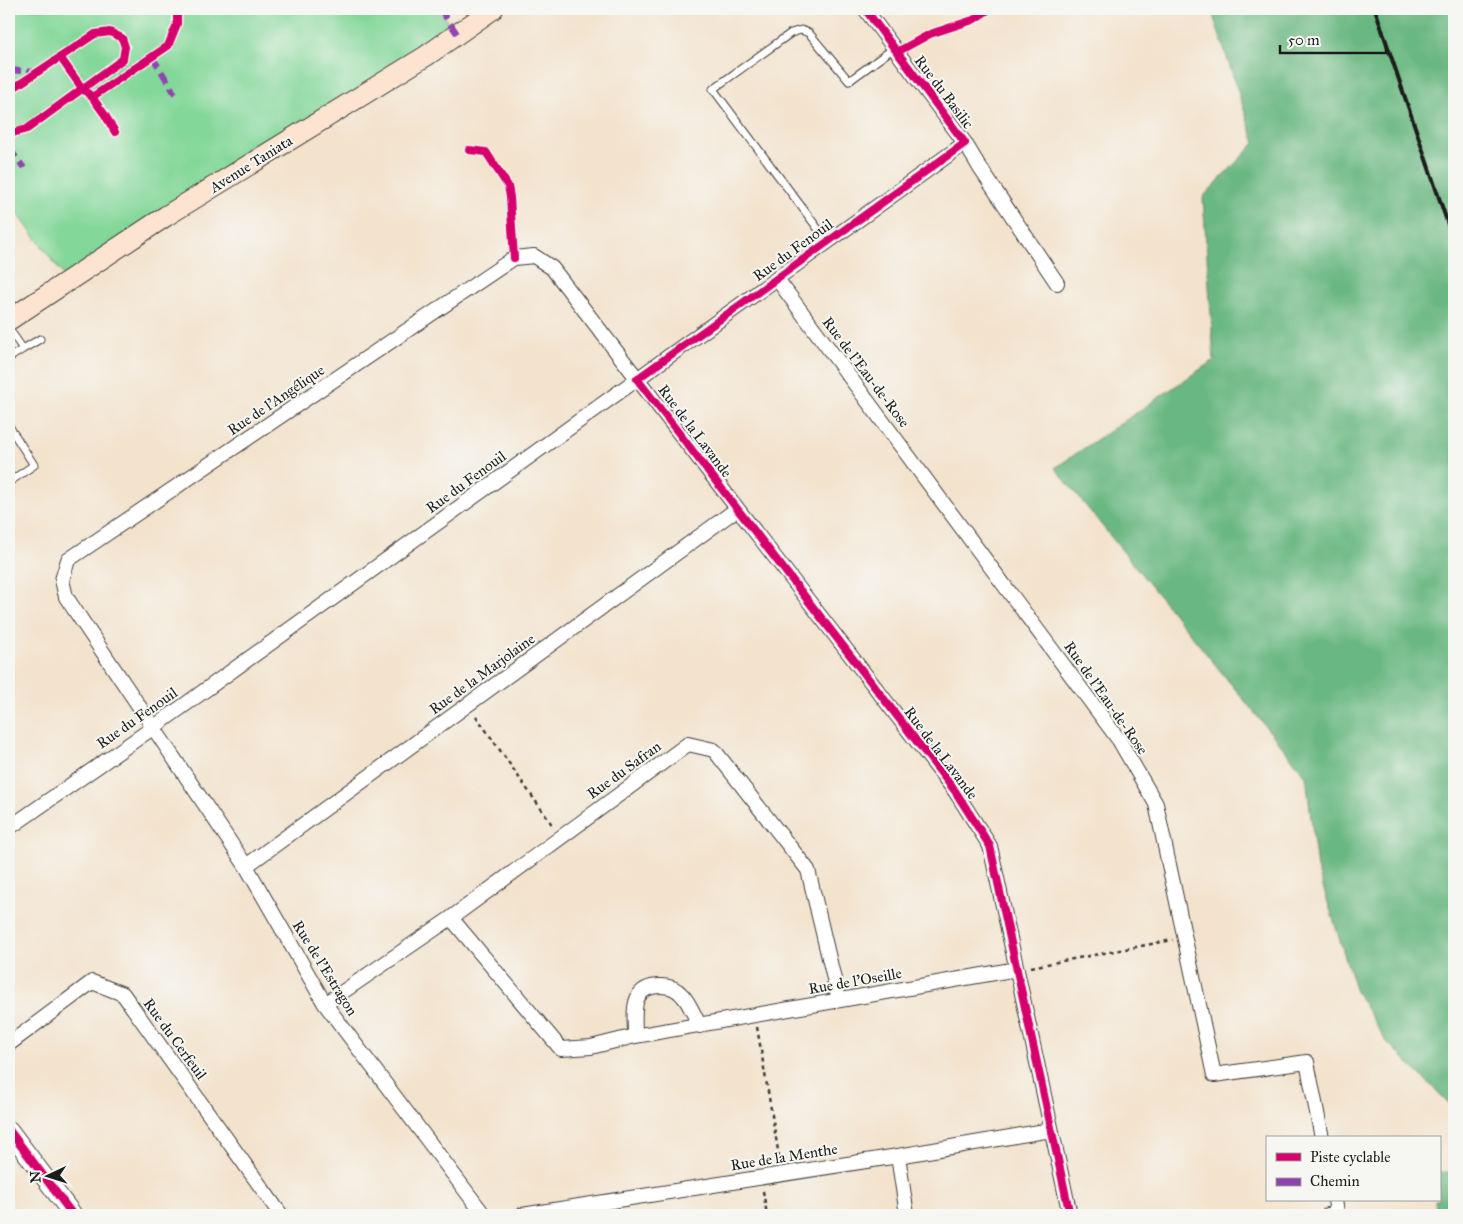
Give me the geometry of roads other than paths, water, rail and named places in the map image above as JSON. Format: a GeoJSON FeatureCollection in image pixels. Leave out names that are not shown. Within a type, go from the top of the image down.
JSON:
{"type":"FeatureCollection","features":[{"type":"Feature","properties":{"kind":"main road","name":"Avenue Taniata"},"geometry":{"type":"LineString","coordinates":[[9,320],[166,216],[426,56],[493,9]]}},
{"type":"Feature","properties":{"kind":"street","name":"Rue du Basilic"},"geometry":{"type":"LineString","coordinates":[[865,9],[965,143],[1057,283]]}},
{"type":"Feature","properties":{"kind":"street","name":"Rue du Fenouil"},"geometry":{"type":"LineString","coordinates":[[9,828],[154,727],[965,143]]}},
{"type":"Feature","properties":{"kind":"street","name":"Rue de l'Angélique"},"geometry":{"type":"LineString","coordinates":[[154,727],[66,597],[62,580],[68,560],[514,258],[534,256],[552,268],[637,379]]}},
{"type":"Feature","properties":{"kind":"street","name":"Rue de l'Eau-de-Rose"},"geometry":{"type":"LineString","coordinates":[[777,279],[1119,740],[1156,804],[1214,1075],[1307,1062],[1322,1136]]}},
{"type":"Feature","properties":{"kind":"street","name":"Rue de la Lavande"},"geometry":{"type":"LineString","coordinates":[[637,379],[955,791],[990,846],[1070,1215]]}},
{"type":"Feature","properties":{"kind":"street","name":"Rue de la Marjolaine"},"geometry":{"type":"LineString","coordinates":[[246,866],[737,509]]}},
{"type":"Feature","properties":{"kind":"street","name":"Rue de l'Estragon"},"geometry":{"type":"LineString","coordinates":[[154,727],[246,866],[325,1004],[484,1215]]}},
{"type":"Feature","properties":{"kind":"street","name":"Rue du Safran"},"geometry":{"type":"LineString","coordinates":[[325,1004],[451,918],[688,744],[714,750],[808,870],[839,1000]]}},
{"type":"Feature","properties":{"kind":"street","name":"Rue de l'Oseille"},"geometry":{"type":"LineString","coordinates":[[451,918],[561,1049],[591,1047],[635,1036],[1017,969]]}},
{"type":"Feature","properties":{"kind":"street","name":"Rue du Cerfeuil"},"geometry":{"type":"LineString","coordinates":[[9,1044],[92,982],[122,994],[281,1215]]}},
{"type":"Feature","properties":{"kind":"street"},"geometry":{"type":"LineString","coordinates":[[635,1036],[635,1003],[641,992],[653,986],[669,986],[682,994],[700,1026]]}},
{"type":"Feature","properties":{"kind":"street"},"geometry":{"type":"LineString","coordinates":[[9,1130],[73,1215]]}},
{"type":"Feature","properties":{"kind":"street","name":"Rue de la Menthe"},"geometry":{"type":"LineString","coordinates":[[522,1215],[1051,1130]]}},
{"type":"Feature","properties":{"kind":"street"},"geometry":{"type":"LineString","coordinates":[[898,1156],[907,1215]]}},
{"type":"Feature","properties":{"kind":"street"},"geometry":{"type":"LineString","coordinates":[[1328,1215],[1337,1213],[1335,1202]]}},
{"type":"Feature","properties":{"kind":"lane"},"geometry":{"type":"LineString","coordinates":[[828,242],[713,89],[790,33],[801,30],[809,33],[849,81],[894,48]]}},
{"type":"Feature","properties":{"kind":"lane"},"geometry":{"type":"LineString","coordinates":[[9,330],[23,349]]}},
{"type":"Feature","properties":{"kind":"lane"},"geometry":{"type":"LineString","coordinates":[[9,358],[40,338]]}},
{"type":"Feature","properties":{"kind":"lane"},"geometry":{"type":"LineString","coordinates":[[9,426],[34,465],[9,482]]}},
{"type":"Feature","properties":{"kind":"railway"},"geometry":{"type":"LineString","coordinates":[[1375,9],[1454,242]]}}]}
